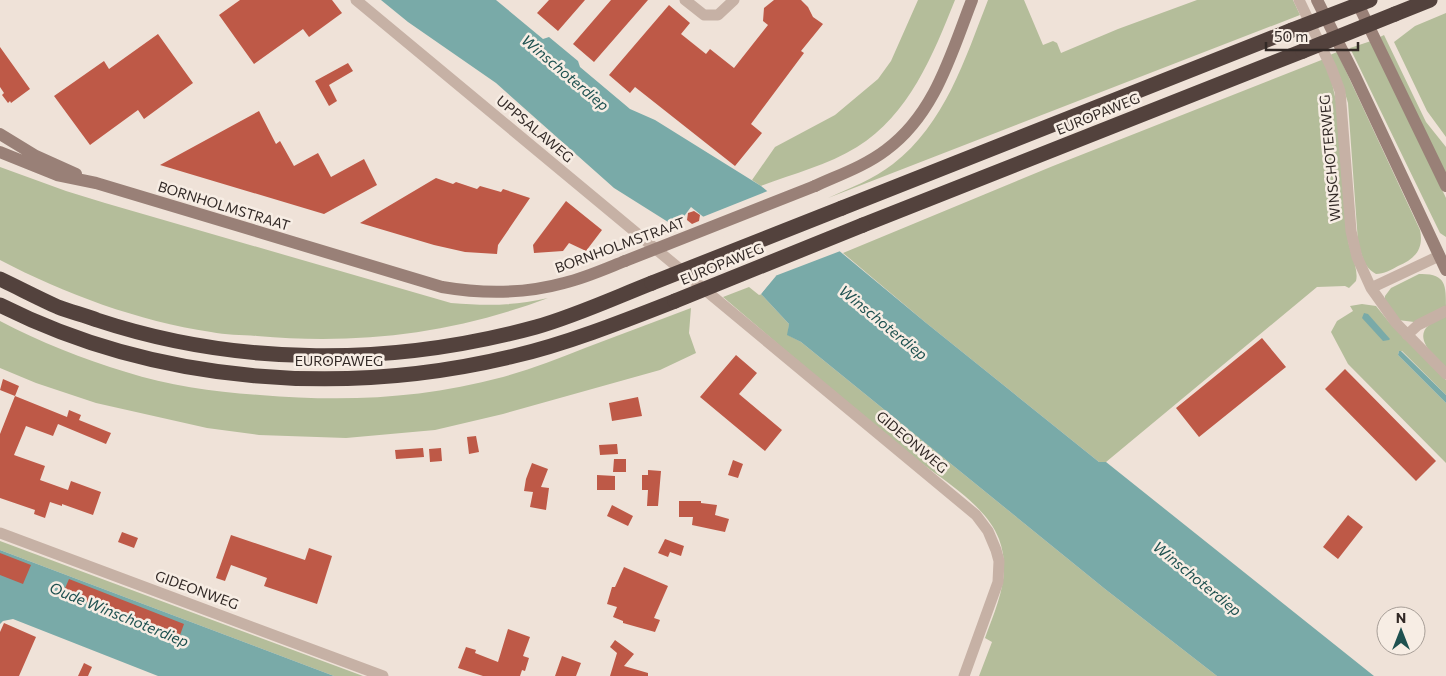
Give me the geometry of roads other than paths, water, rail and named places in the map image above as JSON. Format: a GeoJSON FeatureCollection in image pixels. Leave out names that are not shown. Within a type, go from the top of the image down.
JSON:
{"type":"FeatureCollection","features":[{"type":"Feature","properties":{"kind":"highway","name":"EUROPAWEG"},"geometry":{"type":"LineString","coordinates":[[0,279],[58,307],[132,332],[198,346],[292,356],[387,354],[451,346],[538,326],[652,283],[1370,0]]}},
{"type":"Feature","properties":{"kind":"highway","name":"EUROPAWEG"},"geometry":{"type":"LineString","coordinates":[[0,304],[58,331],[131,354],[175,364],[256,376],[353,379],[428,372],[516,356],[620,322],[675,301],[1430,0]]}},
{"type":"Feature","properties":{"kind":"street","name":"UPPSALAWEG"},"geometry":{"type":"LineString","coordinates":[[356,0],[695,282]]}},
{"type":"Feature","properties":{"kind":"street"},"geometry":{"type":"LineString","coordinates":[[685,0],[704,15],[718,15],[734,0]]}},
{"type":"Feature","properties":{"kind":"street","name":"BORNHOLMSTRAAT"},"geometry":{"type":"LineString","coordinates":[[0,152],[56,175],[96,183],[433,284],[463,290],[506,292],[544,288],[582,278],[625,262],[815,186],[863,164],[885,150],[902,137],[916,121],[938,88],[972,0]]}},
{"type":"Feature","properties":{"kind":"street","name":"WINSCHOTERWEG"},"geometry":{"type":"LineString","coordinates":[[1300,0],[1340,91],[1351,231],[1357,256],[1370,288],[1388,313],[1446,374]]}},
{"type":"Feature","properties":{"kind":"street"},"geometry":{"type":"LineString","coordinates":[[1317,0],[1444,254],[1446,270]]}},
{"type":"Feature","properties":{"kind":"street"},"geometry":{"type":"LineString","coordinates":[[1356,0],[1446,186]]}},
{"type":"Feature","properties":{"kind":"street","name":"BORNHOLMSTRAAT"},"geometry":{"type":"LineString","coordinates":[[0,134],[36,156],[96,183]]}},
{"type":"Feature","properties":{"kind":"street"},"geometry":{"type":"LineString","coordinates":[[1370,288],[1444,254]]}},
{"type":"Feature","properties":{"kind":"street","name":"GIDEONWEG"},"geometry":{"type":"LineString","coordinates":[[695,282],[976,515],[983,523],[991,536],[999,561],[998,582],[964,676]]}},
{"type":"Feature","properties":{"kind":"street"},"geometry":{"type":"LineString","coordinates":[[1407,335],[1418,325],[1446,310]]}},
{"type":"Feature","properties":{"kind":"street","name":"GIDEONWEG"},"geometry":{"type":"LineString","coordinates":[[0,534],[384,676]]}},
{"type":"Feature","properties":{"kind":"water","name":"Winschoterdiep"},"geometry":{"type":"Polygon","coordinates":[[[381,0],[496,0],[543,39],[549,37],[578,61],[580,67],[630,109],[655,120],[761,186],[925,322],[1099,462],[1106,462],[1374,676],[1217,676],[1105,589],[801,342],[787,335],[789,324],[761,294],[776,276],[775,274],[691,207],[676,227],[614,188],[496,83],[408,22],[381,0]]]}},
{"type":"Feature","properties":{"kind":"water"},"geometry":{"type":"Polygon","coordinates":[[[1364,313],[1368,314],[1389,340],[1383,341],[1362,318],[1364,313]]]}},
{"type":"Feature","properties":{"kind":"water"},"geometry":{"type":"Polygon","coordinates":[[[1399,351],[1446,395],[1446,403],[1398,355],[1399,351]]]}},
{"type":"Feature","properties":{"kind":"water","name":"Oude Winschoterdiep"},"geometry":{"type":"Polygon","coordinates":[[[0,550],[334,676],[158,676],[13,619],[3,621],[0,624],[0,550]]]}}]}
